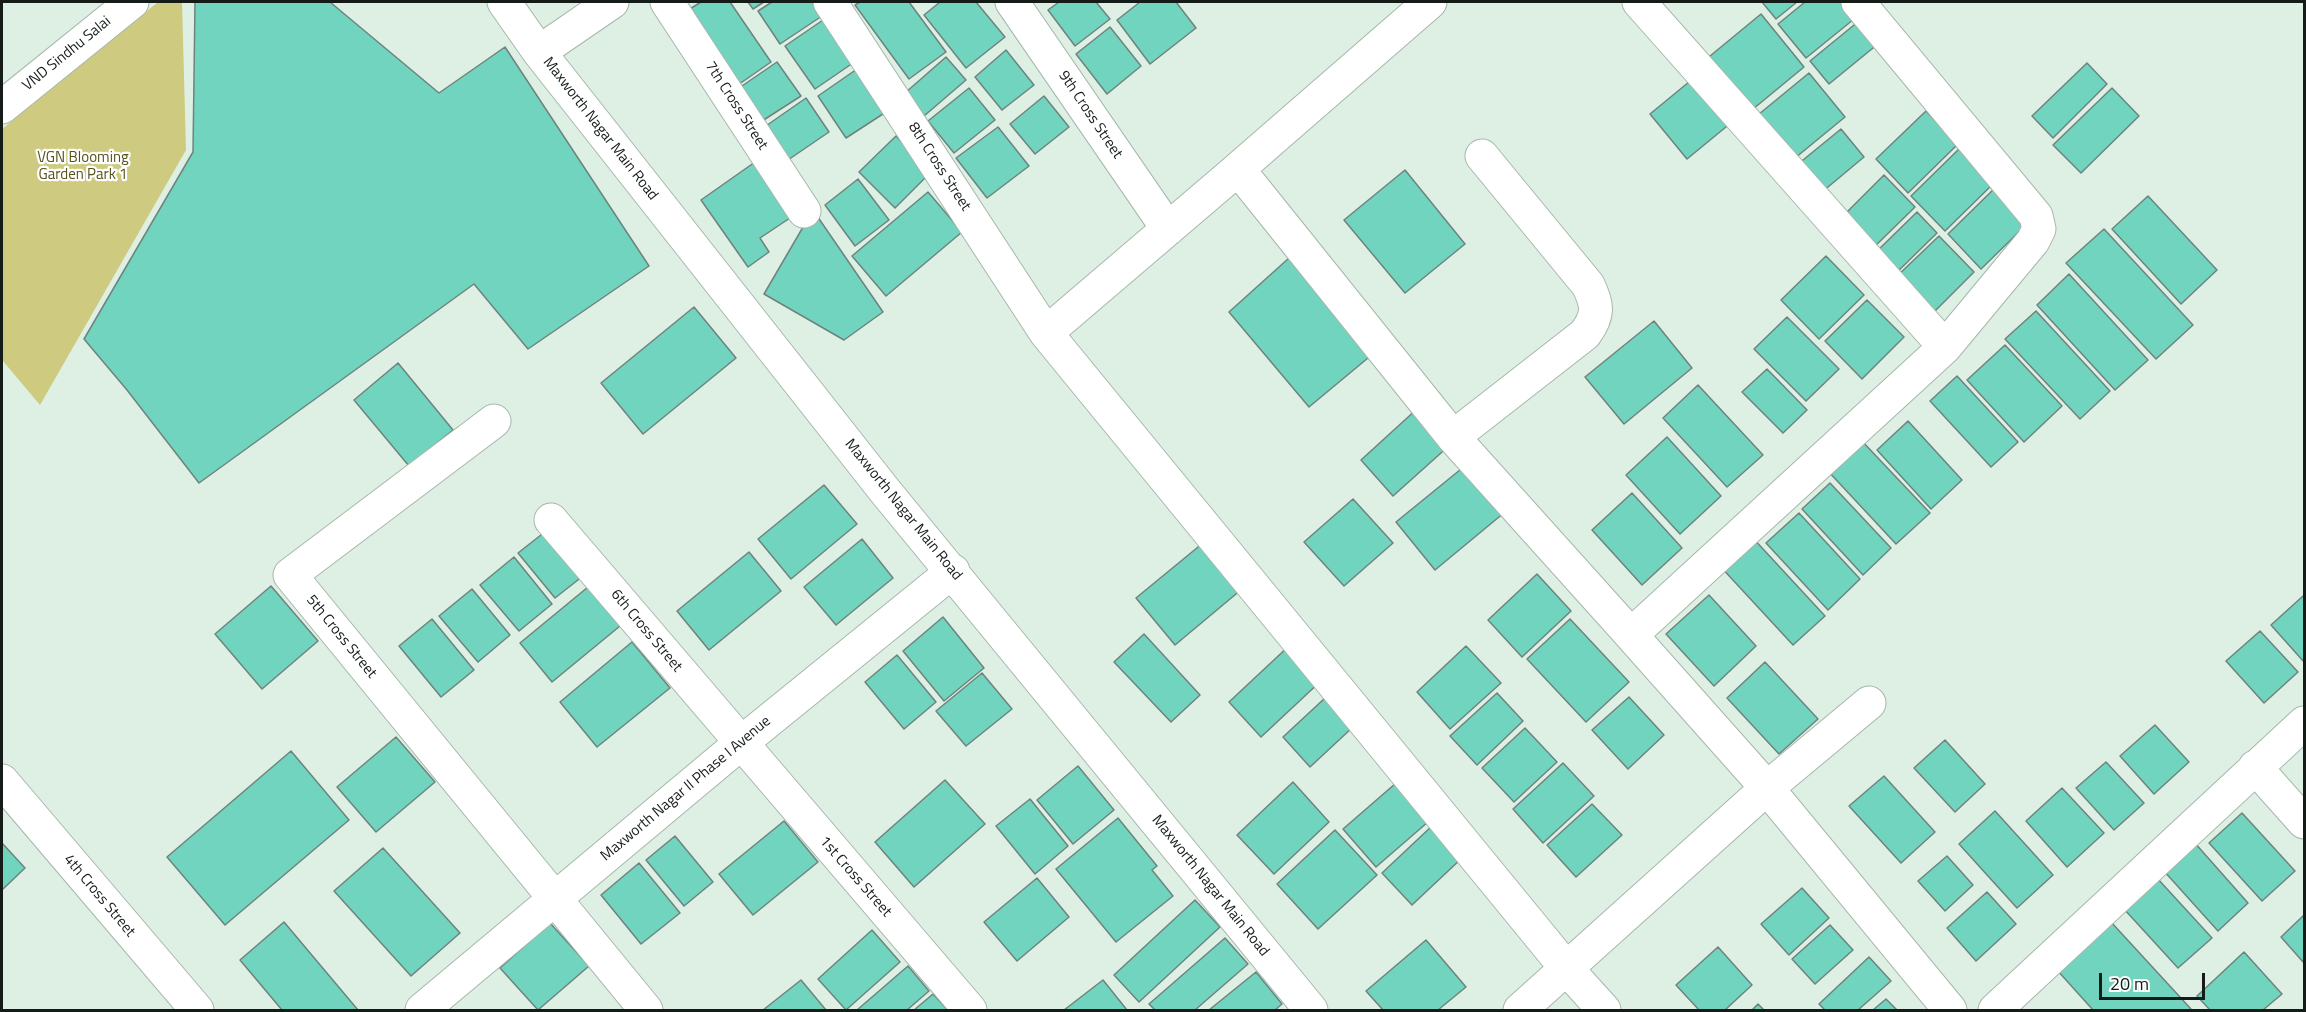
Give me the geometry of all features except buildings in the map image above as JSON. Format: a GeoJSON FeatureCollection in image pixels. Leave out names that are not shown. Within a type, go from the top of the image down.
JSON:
{"type":"FeatureCollection","features":[{"type":"Feature","properties":{"kind":"street","name":"VND Sindhu Salai"},"geometry":{"type":"LineString","coordinates":[[2,107],[132,2]]}},
{"type":"Feature","properties":{"kind":"street","name":"Maxworth Nagar Main Road"},"geometry":{"type":"LineString","coordinates":[[504,2],[539,52],[870,472],[1311,1011]]}},
{"type":"Feature","properties":{"kind":"street"},"geometry":{"type":"LineString","coordinates":[[539,52],[612,2]]}},
{"type":"Feature","properties":{"kind":"street","name":"7th Cross Street"},"geometry":{"type":"LineString","coordinates":[[667,2],[804,211]]}},
{"type":"Feature","properties":{"kind":"street","name":"8th Cross Street"},"geometry":{"type":"LineString","coordinates":[[830,2],[1046,333],[1567,969],[1604,1011]]}},
{"type":"Feature","properties":{"kind":"street","name":"9th Cross Street"},"geometry":{"type":"LineString","coordinates":[[1012,2],[1168,229]]}},
{"type":"Feature","properties":{"kind":"street"},"geometry":{"type":"LineString","coordinates":[[1639,2],[1945,347]]}},
{"type":"Feature","properties":{"kind":"street"},"geometry":{"type":"LineString","coordinates":[[1631,635],[1945,347],[2033,241],[2039,230],[2036,216],[1858,2]]}},
{"type":"Feature","properties":{"kind":"street"},"geometry":{"type":"LineString","coordinates":[[1046,333],[1238,169],[1412,7]]}},
{"type":"Feature","properties":{"kind":"street"},"geometry":{"type":"LineString","coordinates":[[1453,437],[1585,334],[1594,322],[1596,301],[1588,285],[1482,156]]}},
{"type":"Feature","properties":{"kind":"street"},"geometry":{"type":"LineString","coordinates":[[1238,169],[1453,437],[1767,788],[1950,1011]]}},
{"type":"Feature","properties":{"kind":"street","name":"5th Cross Street"},"geometry":{"type":"LineString","coordinates":[[494,421],[290,575],[554,898]]}},
{"type":"Feature","properties":{"kind":"street","name":"6th Cross Street"},"geometry":{"type":"LineString","coordinates":[[551,520],[741,743]]}},
{"type":"Feature","properties":{"kind":"street","name":"Maxworth Nagar II Phase I Avenue"},"geometry":{"type":"LineString","coordinates":[[422,1011],[741,743],[953,571]]}},
{"type":"Feature","properties":{"kind":"street"},"geometry":{"type":"LineString","coordinates":[[1520,1011],[1767,788],[1869,703]]}},
{"type":"Feature","properties":{"kind":"street"},"geometry":{"type":"LineString","coordinates":[[1995,1011],[2304,723]]}},
{"type":"Feature","properties":{"kind":"street","name":"1st Cross Street"},"geometry":{"type":"LineString","coordinates":[[741,743],[970,1011]]}},
{"type":"Feature","properties":{"kind":"street"},"geometry":{"type":"LineString","coordinates":[[2255,768],[2304,822]]}},
{"type":"Feature","properties":{"kind":"street","name":"4th Cross Street"},"geometry":{"type":"LineString","coordinates":[[2,781],[197,1011]]}},
{"type":"Feature","properties":{"kind":"street"},"geometry":{"type":"LineString","coordinates":[[554,898],[646,1011]]}},
{"type":"Feature","properties":{"kind":"green space","name":"VGN Blooming Garden Park 1"},"geometry":{"type":"Polygon","coordinates":[[[158,2],[182,2],[186,150],[40,405],[2,360],[2,129],[158,2]]]}}]}
